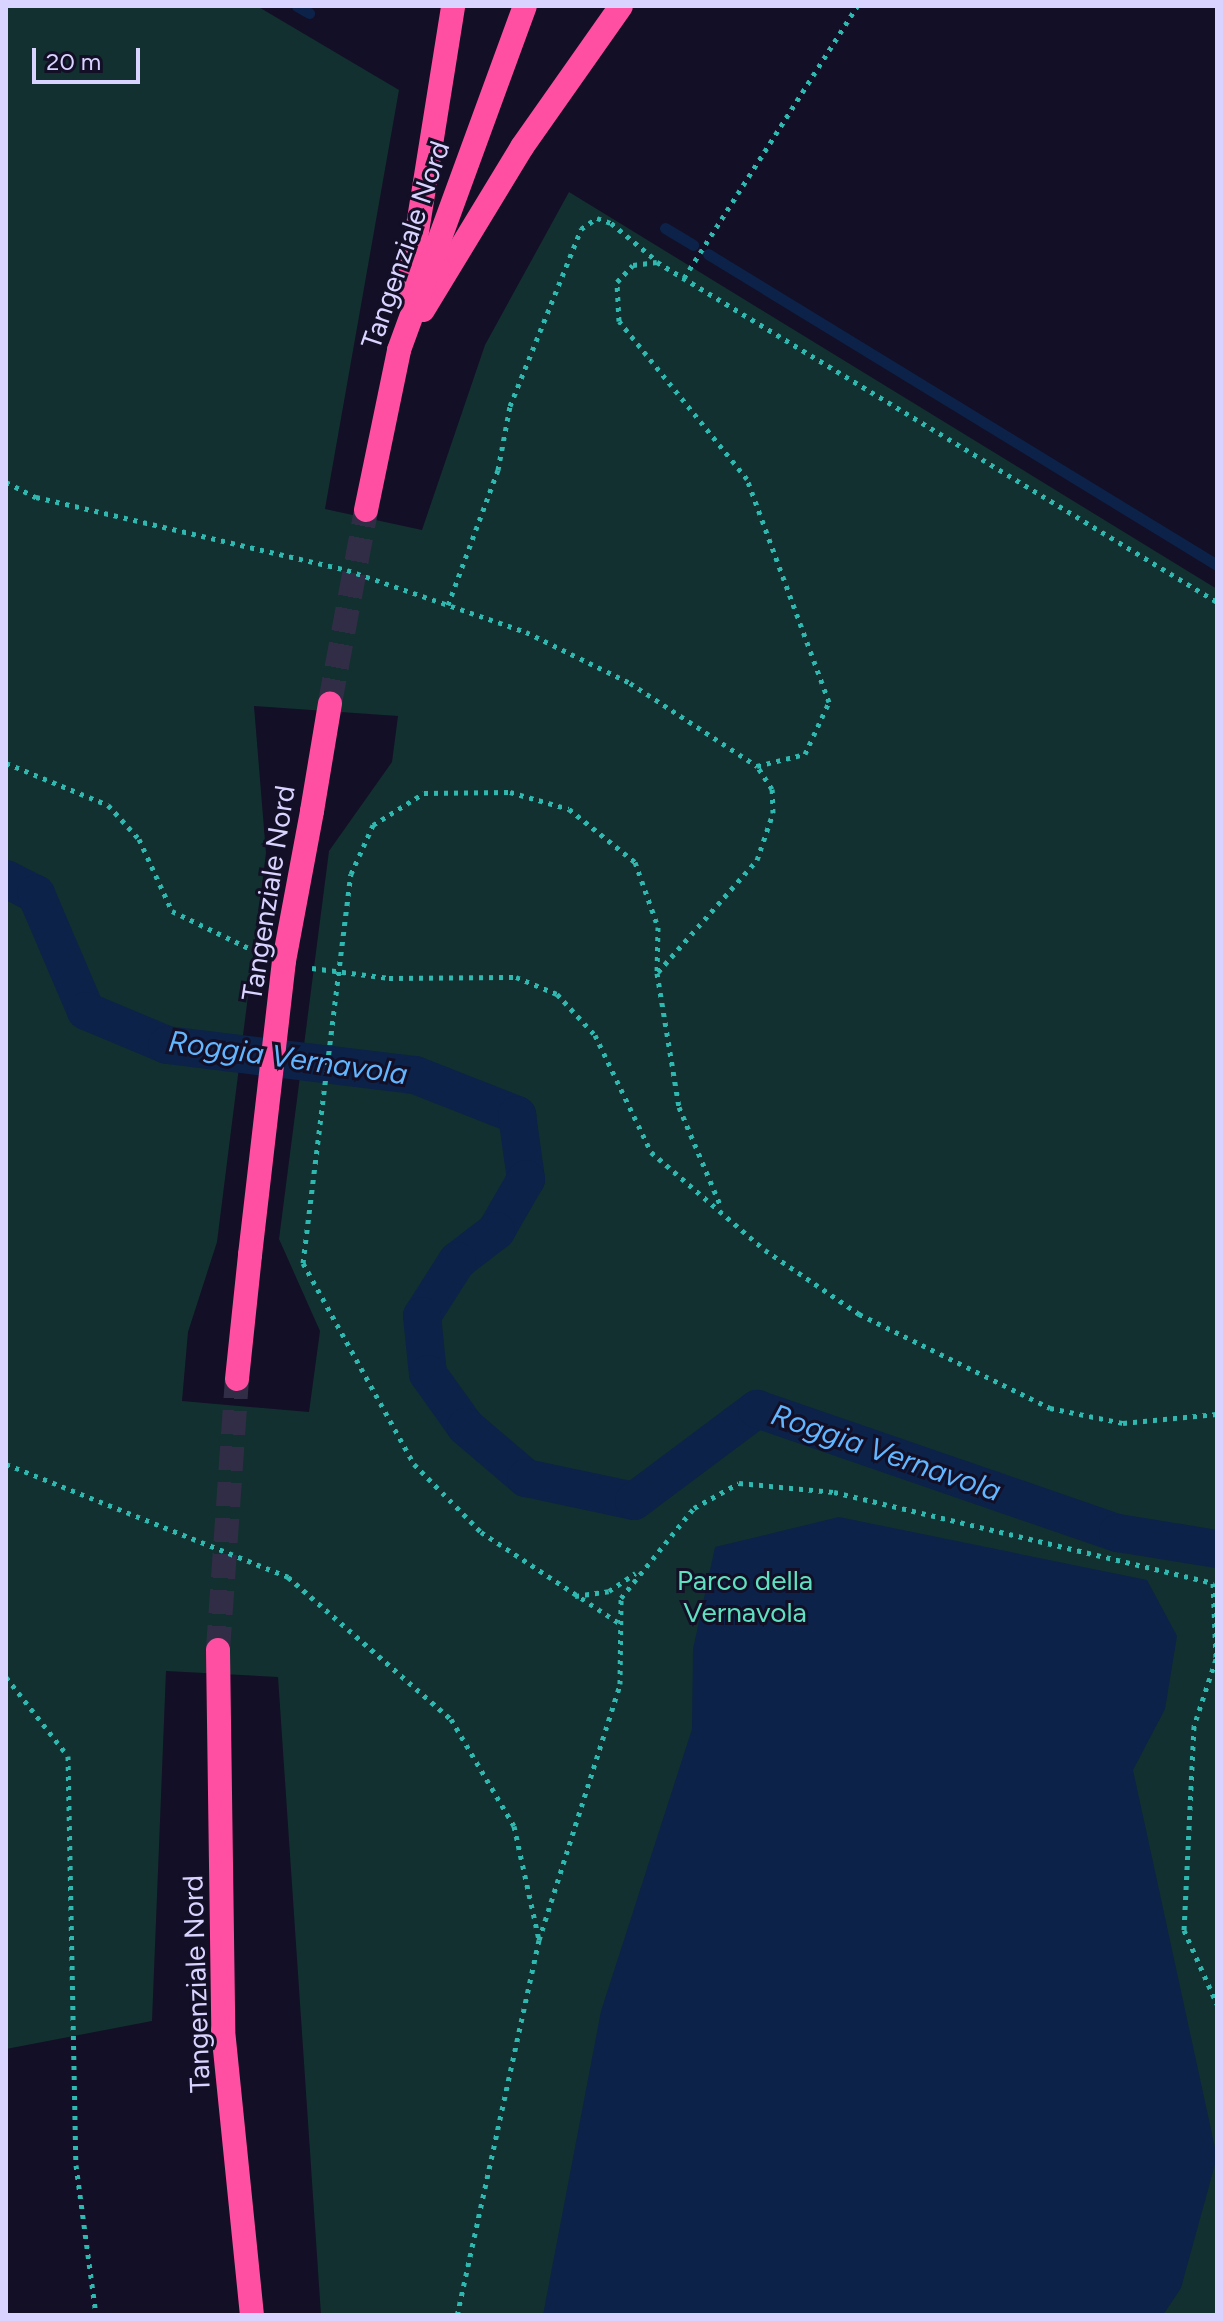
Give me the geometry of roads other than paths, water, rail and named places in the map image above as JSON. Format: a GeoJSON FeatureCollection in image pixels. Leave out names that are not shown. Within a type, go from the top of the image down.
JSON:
{"type":"FeatureCollection","features":[{"type":"Feature","properties":{"kind":"highway"},"geometry":{"type":"LineString","coordinates":[[399,350],[453,6]]}},
{"type":"Feature","properties":{"kind":"highway","name":"Tangenziale Nord"},"geometry":{"type":"LineString","coordinates":[[366,510],[399,350],[525,6]]}},
{"type":"Feature","properties":{"kind":"highway"},"geometry":{"type":"LineString","coordinates":[[399,350],[522,147],[621,6]]}},
{"type":"Feature","properties":{"kind":"highway","name":"Tangenziale Nord"},"geometry":{"type":"LineString","coordinates":[[237,1379],[284,961],[330,703]]}},
{"type":"Feature","properties":{"kind":"highway","name":"Tangenziale Nord"},"geometry":{"type":"LineString","coordinates":[[218,1650],[223,2030],[252,2315]]}},
{"type":"Feature","properties":{"kind":"water"},"geometry":{"type":"Polygon","coordinates":[[[839,1517],[1147,1580],[1177,1636],[1165,1709],[1133,1770],[1217,2157],[1181,2288],[1163,2315],[543,2315],[601,2011],[692,1729],[693,1649],[715,1547],[839,1517]]]}},
{"type":"Feature","properties":{"kind":"waterway"},"geometry":{"type":"LineString","coordinates":[[297,6],[309,13]]}},
{"type":"Feature","properties":{"kind":"waterway"},"geometry":{"type":"LineString","coordinates":[[665,228],[693,245]]}},
{"type":"Feature","properties":{"kind":"waterway"},"geometry":{"type":"LineString","coordinates":[[708,254],[1217,565]]}},
{"type":"Feature","properties":{"kind":"waterway","name":"Roggia Vernavola"},"geometry":{"type":"LineString","coordinates":[[6,879],[36,894],[86,1011],[167,1045],[415,1075],[517,1115],[526,1179],[496,1231],[457,1261],[422,1316],[428,1374],[466,1427],[526,1478],[634,1501],[757,1409],[1118,1533],[1217,1549]]}},
{"type":"Feature","properties":{"kind":"tunnel"},"geometry":{"type":"LineString","coordinates":[[330,703],[366,510]]}},
{"type":"Feature","properties":{"kind":"tunnel"},"geometry":{"type":"LineString","coordinates":[[218,1650],[237,1379]]}},
{"type":"Feature","properties":{"kind":"park label","name":"Parco della Vernavola"},"geometry":{"type":"Point","coordinates":[745,1596]}}]}
